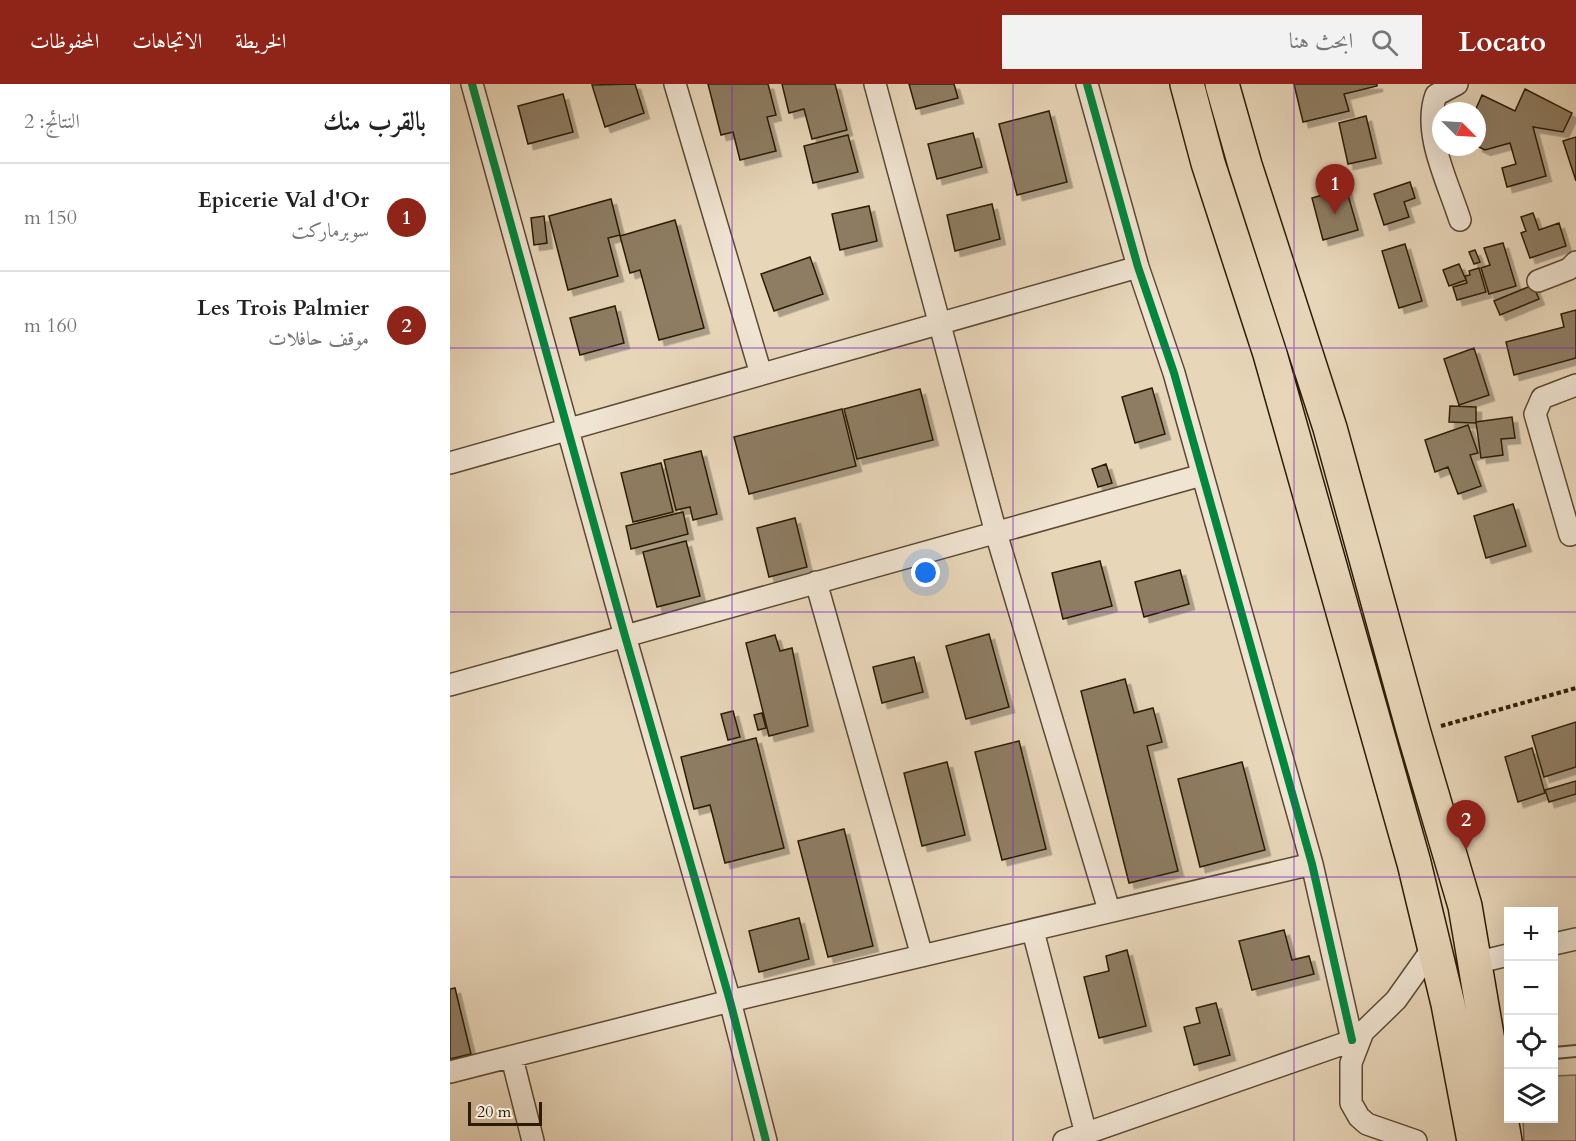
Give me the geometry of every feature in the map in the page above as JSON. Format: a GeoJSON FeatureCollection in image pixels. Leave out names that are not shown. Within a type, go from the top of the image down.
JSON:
{"type":"FeatureCollection","features":[{"type":"Feature","properties":{"kind":"main road"},"geometry":{"type":"LineString","coordinates":[[1186,84],[1208,163],[1270,354],[1325,542],[1435,945],[1474,1141]]}},
{"type":"Feature","properties":{"kind":"main road"},"geometry":{"type":"LineString","coordinates":[[1222,84],[1245,165],[1330,428],[1414,733],[1465,906],[1495,1057],[1505,1141]]}},
{"type":"Feature","properties":{"kind":"street"},"geometry":{"type":"LineString","coordinates":[[472,84],[625,636],[730,1001],[766,1141]]}},
{"type":"Feature","properties":{"kind":"street"},"geometry":{"type":"LineString","coordinates":[[675,84],[761,374]]}},
{"type":"Feature","properties":{"kind":"street"},"geometry":{"type":"LineString","coordinates":[[875,84],[942,324],[996,533],[1109,910]]}},
{"type":"Feature","properties":{"kind":"street"},"geometry":{"type":"LineString","coordinates":[[1087,84],[1138,267],[1174,373],[1312,864],[1356,1039],[1351,1063],[1351,1103],[1354,1111],[1367,1124],[1416,1141]]}},
{"type":"Feature","properties":{"kind":"street"},"geometry":{"type":"LineString","coordinates":[[1457,84],[1436,95],[1431,110],[1431,130],[1460,220]]}},
{"type":"Feature","properties":{"kind":"street"},"geometry":{"type":"LineString","coordinates":[[1538,281],[1569,269],[1576,262]]}},
{"type":"Feature","properties":{"kind":"street"},"geometry":{"type":"LineString","coordinates":[[450,463],[1138,267]]}},
{"type":"Feature","properties":{"kind":"street"},"geometry":{"type":"LineString","coordinates":[[1570,535],[1535,414],[1542,398],[1576,385]]}},
{"type":"Feature","properties":{"kind":"street"},"geometry":{"type":"LineString","coordinates":[[450,685],[1202,475]]}},
{"type":"Feature","properties":{"kind":"street"},"geometry":{"type":"LineString","coordinates":[[816,582],[922,956]]}},
{"type":"Feature","properties":{"kind":"street"},"geometry":{"type":"LineString","coordinates":[[450,1072],[730,1001],[1312,864]]}},
{"type":"Feature","properties":{"kind":"street"},"geometry":{"type":"LineString","coordinates":[[1033,931],[1086,1134]]}},
{"type":"Feature","properties":{"kind":"street"},"geometry":{"type":"LineString","coordinates":[[1558,943],[1576,939]]}},
{"type":"Feature","properties":{"kind":"street"},"geometry":{"type":"LineString","coordinates":[[1064,1141],[1356,1039],[1396,1000],[1435,945]]}},
{"type":"Feature","properties":{"kind":"street"},"geometry":{"type":"LineString","coordinates":[[1475,963],[1504,956]]}},
{"type":"Feature","properties":{"kind":"street"},"geometry":{"type":"LineString","coordinates":[[512,1058],[533,1141]]}},
{"type":"Feature","properties":{"kind":"lane"},"geometry":{"type":"LineString","coordinates":[[1558,1053],[1576,1051]]}},
{"type":"Feature","properties":{"kind":"path"},"geometry":{"type":"LineString","coordinates":[[1414,733],[1576,688]]}},
{"type":"Feature","properties":{"kind":"shaded area"},"geometry":{"type":"Polygon","coordinates":[[[1576,1075],[1576,1141],[1524,1141],[1523,1123],[1558,1123],[1558,1076],[1576,1075]]]}},
{"type":"Feature","properties":{"kind":"building"},"geometry":{"type":"Polygon","coordinates":[[[635,84],[644,113],[605,127],[592,85],[635,84]]]}},
{"type":"Feature","properties":{"kind":"building"},"geometry":{"type":"Polygon","coordinates":[[[708,84],[768,84],[776,115],[767,117],[776,151],[740,160],[733,132],[721,135],[708,84]]]}},
{"type":"Feature","properties":{"kind":"building"},"geometry":{"type":"Polygon","coordinates":[[[782,84],[835,84],[847,130],[812,139],[804,109],[789,113],[782,84]]]}},
{"type":"Feature","properties":{"kind":"building"},"geometry":{"type":"Polygon","coordinates":[[[909,84],[954,84],[958,98],[916,109],[909,84]]]}},
{"type":"Feature","properties":{"kind":"building"},"geometry":{"type":"Polygon","coordinates":[[[1294,84],[1377,84],[1377,86],[1344,94],[1349,111],[1303,122],[1294,84]]]}},
{"type":"Feature","properties":{"kind":"building"},"geometry":{"type":"Polygon","coordinates":[[[1525,89],[1572,113],[1563,132],[1533,127],[1546,176],[1507,187],[1502,168],[1516,164],[1510,143],[1486,150],[1486,102],[1479,102],[1482,95],[1515,111],[1525,89]]]}},
{"type":"Feature","properties":{"kind":"building"},"geometry":{"type":"Polygon","coordinates":[[[563,94],[573,132],[528,144],[518,106],[563,94]]]}},
{"type":"Feature","properties":{"kind":"building"},"geometry":{"type":"Polygon","coordinates":[[[1049,111],[1067,182],[1017,195],[999,124],[1049,111]]]}},
{"type":"Feature","properties":{"kind":"building"},"geometry":{"type":"Polygon","coordinates":[[[1366,116],[1376,158],[1348,164],[1339,123],[1366,116]]]}},
{"type":"Feature","properties":{"kind":"building"},"geometry":{"type":"Polygon","coordinates":[[[973,133],[982,167],[937,179],[928,144],[973,133]]]}},
{"type":"Feature","properties":{"kind":"building"},"geometry":{"type":"Polygon","coordinates":[[[848,135],[858,172],[813,183],[804,146],[848,135]]]}},
{"type":"Feature","properties":{"kind":"building"},"geometry":{"type":"Polygon","coordinates":[[[1576,137],[1576,181],[1563,141],[1576,137]]]}},
{"type":"Feature","properties":{"kind":"building"},"geometry":{"type":"Polygon","coordinates":[[[1410,182],[1415,198],[1404,202],[1409,217],[1384,225],[1374,194],[1410,182]]]}},
{"type":"Feature","properties":{"kind":"building"},"geometry":{"type":"Polygon","coordinates":[[[1346,188],[1358,230],[1323,240],[1312,198],[1346,188]]]}},
{"type":"Feature","properties":{"kind":"building"},"geometry":{"type":"Polygon","coordinates":[[[611,199],[620,235],[608,238],[618,276],[568,290],[549,216],[611,199]]]}},
{"type":"Feature","properties":{"kind":"building"},"geometry":{"type":"Polygon","coordinates":[[[992,204],[1000,239],[955,251],[947,215],[992,204]]]}},
{"type":"Feature","properties":{"kind":"building"},"geometry":{"type":"Polygon","coordinates":[[[869,206],[877,241],[840,250],[832,214],[869,206]]]}},
{"type":"Feature","properties":{"kind":"building"},"geometry":{"type":"Polygon","coordinates":[[[1533,213],[1539,230],[1559,223],[1566,246],[1530,258],[1521,233],[1526,231],[1521,217],[1533,213]]]}},
{"type":"Feature","properties":{"kind":"building"},"geometry":{"type":"Polygon","coordinates":[[[544,216],[547,243],[534,245],[531,218],[544,216]]]}},
{"type":"Feature","properties":{"kind":"building"},"geometry":{"type":"Polygon","coordinates":[[[675,220],[704,328],[659,340],[640,270],[630,273],[620,236],[675,220]]]}},
{"type":"Feature","properties":{"kind":"building"},"geometry":{"type":"Polygon","coordinates":[[[1503,243],[1516,286],[1489,294],[1481,268],[1490,265],[1484,248],[1503,243]]]}},
{"type":"Feature","properties":{"kind":"building"},"geometry":{"type":"Polygon","coordinates":[[[1405,244],[1422,301],[1399,308],[1382,251],[1405,244]]]}},
{"type":"Feature","properties":{"kind":"building"},"geometry":{"type":"Polygon","coordinates":[[[1475,250],[1480,262],[1474,264],[1469,252],[1475,250]]]}},
{"type":"Feature","properties":{"kind":"building"},"geometry":{"type":"Polygon","coordinates":[[[810,257],[823,294],[774,311],[761,274],[810,257]]]}},
{"type":"Feature","properties":{"kind":"building"},"geometry":{"type":"Polygon","coordinates":[[[1459,264],[1466,280],[1449,286],[1443,270],[1459,264]]]}},
{"type":"Feature","properties":{"kind":"building"},"geometry":{"type":"Polygon","coordinates":[[[1479,268],[1486,292],[1457,300],[1453,287],[1467,283],[1465,276],[1470,275],[1469,271],[1479,268]]]}},
{"type":"Feature","properties":{"kind":"building"},"geometry":{"type":"Polygon","coordinates":[[[1533,285],[1539,299],[1500,315],[1494,301],[1533,285]]]}},
{"type":"Feature","properties":{"kind":"building"},"geometry":{"type":"Polygon","coordinates":[[[615,306],[624,343],[580,355],[570,318],[615,306]]]}},
{"type":"Feature","properties":{"kind":"building"},"geometry":{"type":"Polygon","coordinates":[[[1576,310],[1576,358],[1514,375],[1506,342],[1564,327],[1561,314],[1576,310]]]}},
{"type":"Feature","properties":{"kind":"building"},"geometry":{"type":"Polygon","coordinates":[[[1474,348],[1489,395],[1459,405],[1444,359],[1474,348]]]}},
{"type":"Feature","properties":{"kind":"building"},"geometry":{"type":"Polygon","coordinates":[[[1152,388],[1165,434],[1135,443],[1122,397],[1152,388]]]}},
{"type":"Feature","properties":{"kind":"building"},"geometry":{"type":"Polygon","coordinates":[[[920,389],[933,440],[857,459],[844,409],[920,389]]]}},
{"type":"Feature","properties":{"kind":"building"},"geometry":{"type":"Polygon","coordinates":[[[1450,406],[1476,407],[1476,423],[1449,422],[1450,406]]]}},
{"type":"Feature","properties":{"kind":"building"},"geometry":{"type":"Polygon","coordinates":[[[842,409],[856,466],[749,494],[734,437],[842,409]]]}},
{"type":"Feature","properties":{"kind":"building"},"geometry":{"type":"Polygon","coordinates":[[[1512,417],[1515,438],[1501,439],[1503,455],[1481,458],[1476,422],[1512,417]]]}},
{"type":"Feature","properties":{"kind":"building"},"geometry":{"type":"Polygon","coordinates":[[[1468,425],[1478,453],[1470,455],[1481,486],[1458,494],[1448,467],[1435,472],[1425,440],[1468,425]]]}},
{"type":"Feature","properties":{"kind":"building"},"geometry":{"type":"Polygon","coordinates":[[[701,451],[717,514],[693,520],[690,507],[676,510],[664,460],[701,451]]]}},
{"type":"Feature","properties":{"kind":"building"},"geometry":{"type":"Polygon","coordinates":[[[661,463],[673,512],[633,522],[621,473],[661,463]]]}},
{"type":"Feature","properties":{"kind":"building"},"geometry":{"type":"Polygon","coordinates":[[[1106,464],[1112,483],[1098,487],[1092,469],[1106,464]]]}},
{"type":"Feature","properties":{"kind":"building"},"geometry":{"type":"Polygon","coordinates":[[[1513,504],[1526,546],[1486,558],[1474,516],[1513,504]]]}},
{"type":"Feature","properties":{"kind":"building"},"geometry":{"type":"Polygon","coordinates":[[[683,512],[688,534],[631,549],[626,526],[683,512]]]}},
{"type":"Feature","properties":{"kind":"building"},"geometry":{"type":"Polygon","coordinates":[[[795,518],[807,567],[769,577],[757,528],[795,518]]]}},
{"type":"Feature","properties":{"kind":"building"},"geometry":{"type":"Polygon","coordinates":[[[686,541],[700,596],[657,607],[643,552],[686,541]]]}},
{"type":"Feature","properties":{"kind":"building"},"geometry":{"type":"Polygon","coordinates":[[[1100,561],[1112,606],[1063,619],[1052,573],[1100,561]]]}},
{"type":"Feature","properties":{"kind":"building"},"geometry":{"type":"Polygon","coordinates":[[[1180,570],[1189,604],[1144,617],[1135,582],[1180,570]]]}},
{"type":"Feature","properties":{"kind":"building"},"geometry":{"type":"Polygon","coordinates":[[[989,634],[1009,707],[966,719],[946,646],[989,634]]]}},
{"type":"Feature","properties":{"kind":"building"},"geometry":{"type":"Polygon","coordinates":[[[775,635],[780,651],[792,648],[808,726],[769,736],[746,643],[775,635]]]}},
{"type":"Feature","properties":{"kind":"building"},"geometry":{"type":"Polygon","coordinates":[[[914,657],[923,692],[882,703],[873,667],[914,657]]]}},
{"type":"Feature","properties":{"kind":"building"},"geometry":{"type":"Polygon","coordinates":[[[1125,679],[1134,713],[1153,708],[1162,742],[1147,746],[1178,871],[1129,883],[1081,691],[1125,679]]]}},
{"type":"Feature","properties":{"kind":"building"},"geometry":{"type":"Polygon","coordinates":[[[733,711],[740,737],[728,740],[721,714],[733,711]]]}},
{"type":"Feature","properties":{"kind":"building"},"geometry":{"type":"Polygon","coordinates":[[[762,713],[766,728],[758,730],[754,715],[762,713]]]}},
{"type":"Feature","properties":{"kind":"building"},"geometry":{"type":"Polygon","coordinates":[[[1576,722],[1576,767],[1544,777],[1532,736],[1576,722]]]}},
{"type":"Feature","properties":{"kind":"building"},"geometry":{"type":"Polygon","coordinates":[[[756,738],[784,848],[725,863],[710,805],[694,809],[681,757],[756,738]]]}},
{"type":"Feature","properties":{"kind":"building"},"geometry":{"type":"Polygon","coordinates":[[[1019,741],[1046,849],[1002,860],[975,752],[1019,741]]]}},
{"type":"Feature","properties":{"kind":"building"},"geometry":{"type":"Polygon","coordinates":[[[1532,748],[1545,793],[1518,802],[1505,757],[1532,748]]]}},
{"type":"Feature","properties":{"kind":"building"},"geometry":{"type":"Polygon","coordinates":[[[947,762],[965,835],[922,846],[904,773],[947,762]]]}},
{"type":"Feature","properties":{"kind":"building"},"geometry":{"type":"Polygon","coordinates":[[[1242,762],[1265,850],[1200,867],[1178,779],[1242,762]]]}},
{"type":"Feature","properties":{"kind":"building"},"geometry":{"type":"Polygon","coordinates":[[[1576,781],[1576,794],[1549,802],[1545,790],[1576,781]]]}},
{"type":"Feature","properties":{"kind":"building"},"geometry":{"type":"Polygon","coordinates":[[[844,829],[873,946],[828,957],[798,841],[844,829]]]}},
{"type":"Feature","properties":{"kind":"building"},"geometry":{"type":"Polygon","coordinates":[[[799,918],[809,959],[759,972],[749,931],[799,918]]]}},
{"type":"Feature","properties":{"kind":"building"},"geometry":{"type":"Polygon","coordinates":[[[1284,930],[1292,960],[1309,956],[1314,974],[1252,990],[1239,941],[1284,930]]]}},
{"type":"Feature","properties":{"kind":"building"},"geometry":{"type":"Polygon","coordinates":[[[1127,950],[1146,1026],[1099,1038],[1084,977],[1109,971],[1106,956],[1127,950]]]}},
{"type":"Feature","properties":{"kind":"building"},"geometry":{"type":"Polygon","coordinates":[[[455,988],[471,1054],[450,1059],[450,989],[455,988]]]}},
{"type":"Feature","properties":{"kind":"building"},"geometry":{"type":"Polygon","coordinates":[[[1216,1003],[1230,1055],[1194,1065],[1184,1027],[1200,1023],[1196,1008],[1216,1003]]]}},
{"type":"Feature","properties":{"kind":"cycle path"},"geometry":{"type":"LineString","coordinates":[[472,84],[625,636],[730,1001],[766,1141]]}},
{"type":"Feature","properties":{"kind":"cycle path"},"geometry":{"type":"LineString","coordinates":[[1087,84],[1138,267],[1174,373],[1312,864],[1352,1040]]}},
{"type":"Feature","properties":{"kind":"place","name":"Epicerie Val d'Or"},"geometry":{"type":"Point","coordinates":[1335,214]}},
{"type":"Feature","properties":{"kind":"place","name":"Les Trois Palmier"},"geometry":{"type":"Point","coordinates":[1466,850]}}]}
